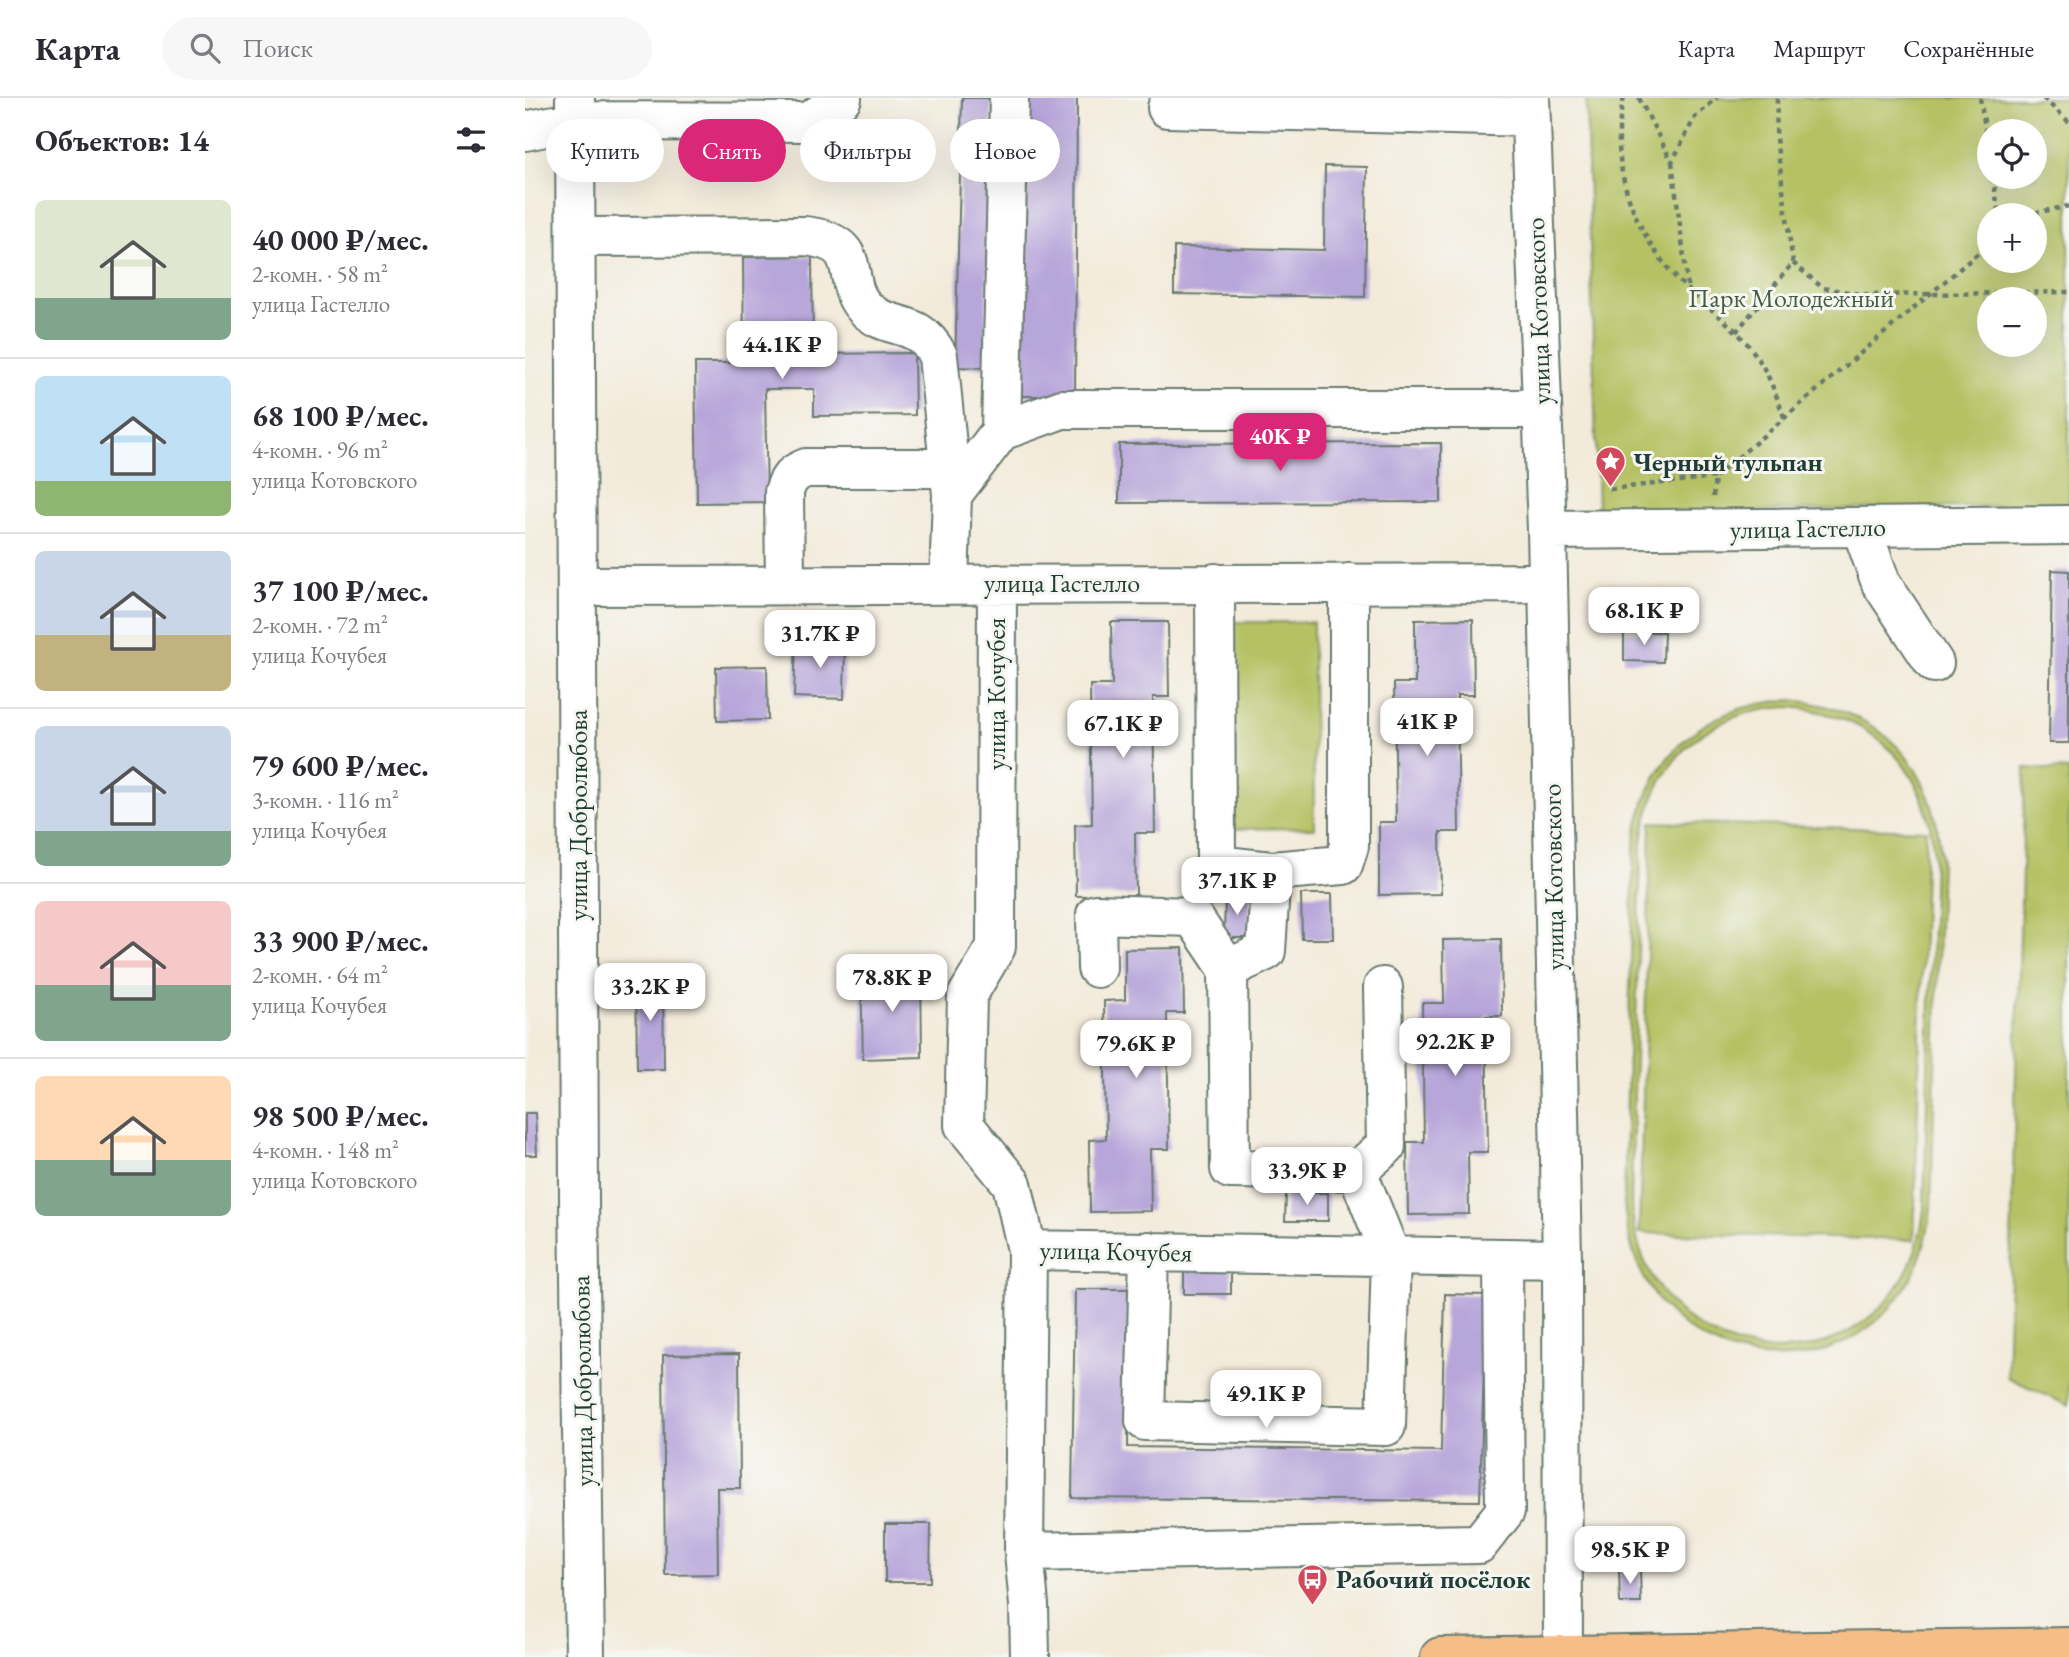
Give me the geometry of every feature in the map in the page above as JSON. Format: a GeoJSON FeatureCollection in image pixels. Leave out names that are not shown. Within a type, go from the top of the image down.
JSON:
{"type":"FeatureCollection","features":[{"type":"Feature","properties":{"kind":"main road"},"geometry":{"type":"LineString","coordinates":[[1440,1657],[2069,1647]]}},
{"type":"Feature","properties":{"kind":"street"},"geometry":{"type":"LineString","coordinates":[[525,131],[575,110],[809,122],[842,98]]}},
{"type":"Feature","properties":{"kind":"street"},"geometry":{"type":"LineString","coordinates":[[1000,431],[1009,98]]}},
{"type":"Feature","properties":{"kind":"street"},"geometry":{"type":"LineString","coordinates":[[1167,108],[1530,107]]}},
{"type":"Feature","properties":{"kind":"street","name":"улица Котовского"},"geometry":{"type":"LineString","coordinates":[[1530,107],[1547,530],[1562,1259],[1563,1656]]}},
{"type":"Feature","properties":{"kind":"street","name":"улица Добролюбова"},"geometry":{"type":"LineString","coordinates":[[575,110],[579,1186],[585,1657]]}},
{"type":"Feature","properties":{"kind":"street"},"geometry":{"type":"LineString","coordinates":[[576,237],[805,236],[831,243],[850,262],[854,288],[862,305],[878,317],[913,328],[932,346],[941,370],[950,481],[949,584]]}},
{"type":"Feature","properties":{"kind":"street"},"geometry":{"type":"LineString","coordinates":[[950,481],[1000,431],[1062,409],[1542,409]]}},
{"type":"Feature","properties":{"kind":"street"},"geometry":{"type":"LineString","coordinates":[[785,583],[785,492],[787,482],[796,472],[806,468],[950,481]]}},
{"type":"Feature","properties":{"kind":"street","name":"улица Гастелло"},"geometry":{"type":"LineString","coordinates":[[1547,530],[2069,525]]}},
{"type":"Feature","properties":{"kind":"street"},"geometry":{"type":"LineString","coordinates":[[1861,527],[1881,583],[1934,663]]}},
{"type":"Feature","properties":{"kind":"street","name":"улица Гастелло"},"geometry":{"type":"LineString","coordinates":[[578,586],[785,583],[1547,583]]}},
{"type":"Feature","properties":{"kind":"street"},"geometry":{"type":"LineString","coordinates":[[1215,583],[1216,865],[1271,871],[1343,865],[1349,846],[1349,583]]}},
{"type":"Feature","properties":{"kind":"street","name":"улица Кочубея"},"geometry":{"type":"LineString","coordinates":[[997,584],[996,947],[967,996],[964,1125],[1012,1184],[1027,1250],[1562,1259]]}},
{"type":"Feature","properties":{"kind":"street"},"geometry":{"type":"LineString","coordinates":[[1228,969],[1266,951],[1271,871]]}},
{"type":"Feature","properties":{"kind":"street"},"geometry":{"type":"LineString","coordinates":[[1097,968],[1096,914],[1193,917],[1228,969],[1230,1169],[1357,1171],[1386,1146],[1383,987]]}},
{"type":"Feature","properties":{"kind":"street"},"geometry":{"type":"LineString","coordinates":[[1149,1251],[1145,1421],[1387,1426],[1391,1256],[1357,1171]]}},
{"type":"Feature","properties":{"kind":"street"},"geometry":{"type":"LineString","coordinates":[[1027,1250],[1024,1552],[1030,1657]]}},
{"type":"Feature","properties":{"kind":"street"},"geometry":{"type":"LineString","coordinates":[[1024,1552],[1479,1544],[1505,1511],[1503,1260]]}},
{"type":"Feature","properties":{"kind":"path"},"geometry":{"type":"LineString","coordinates":[[1624,98],[1619,119],[1617,154],[1621,177],[1651,241],[1688,289],[1736,332],[1763,366],[1785,420]]}},
{"type":"Feature","properties":{"kind":"path"},"geometry":{"type":"LineString","coordinates":[[1639,98],[1672,162],[1688,289]]}},
{"type":"Feature","properties":{"kind":"path"},"geometry":{"type":"LineString","coordinates":[[1672,162],[1695,117],[1717,98]]}},
{"type":"Feature","properties":{"kind":"path"},"geometry":{"type":"LineString","coordinates":[[1777,98],[1776,138],[1793,263],[1823,288],[1867,295],[2069,292]]}},
{"type":"Feature","properties":{"kind":"path"},"geometry":{"type":"LineString","coordinates":[[1980,98],[1984,119]]}},
{"type":"Feature","properties":{"kind":"path"},"geometry":{"type":"LineString","coordinates":[[2043,98],[2069,122]]}},
{"type":"Feature","properties":{"kind":"path"},"geometry":{"type":"LineString","coordinates":[[2047,210],[2069,206]]}},
{"type":"Feature","properties":{"kind":"path"},"geometry":{"type":"LineString","coordinates":[[1610,489],[1715,477],[1977,254]]}},
{"type":"Feature","properties":{"kind":"path"},"geometry":{"type":"LineString","coordinates":[[1736,332],[1793,263]]}},
{"type":"Feature","properties":{"kind":"path"},"geometry":{"type":"LineString","coordinates":[[1713,501],[1715,477]]}},
{"type":"Feature","properties":{"kind":"green space","name":"Парк Молодежный"},"geometry":{"type":"Polygon","coordinates":[[[1586,98],[2069,98],[2069,505],[1598,514],[1586,98]]]}},
{"type":"Feature","properties":{"kind":"green space"},"geometry":{"type":"Polygon","coordinates":[[[1225,622],[1313,622],[1314,828],[1226,829],[1225,622]]]}},
{"type":"Feature","properties":{"kind":"green space"},"geometry":{"type":"Polygon","coordinates":[[[1792,700],[1824,706],[1853,716],[1878,730],[1898,748],[1915,770],[1928,795],[1937,824],[1941,857],[1931,1209],[1912,1275],[1875,1322],[1827,1349],[1774,1358],[1721,1347],[1674,1317],[1640,1268],[1624,1201],[1634,848],[1640,816],[1650,787],[1665,762],[1683,742],[1704,725],[1730,712],[1759,704],[1792,700]],[[1791,707],[1760,710],[1732,718],[1708,730],[1687,746],[1656,791],[1641,849],[1631,1200],[1646,1264],[1678,1310],[1723,1339],[1774,1350],[1825,1342],[1871,1316],[1906,1272],[1924,1209],[1934,857],[1930,826],[1922,798],[1893,753],[1873,735],[1822,712],[1791,707]]]}},
{"type":"Feature","properties":{"kind":"green space"},"geometry":{"type":"Polygon","coordinates":[[[2025,768],[2069,770],[2069,1406],[2007,1377],[2025,768]]]}},
{"type":"Feature","properties":{"kind":"green space"},"geometry":{"type":"Polygon","coordinates":[[[1651,822],[1926,830],[1914,1240],[1639,1233],[1651,822]]]}},
{"type":"Feature","properties":{"kind":"building"},"geometry":{"type":"Polygon","coordinates":[[[962,98],[992,98],[991,119],[961,119],[962,98]]]}},
{"type":"Feature","properties":{"kind":"building"},"geometry":{"type":"Polygon","coordinates":[[[1021,98],[1077,98],[1075,396],[1018,396],[1020,182],[1060,182],[1060,119],[1021,119],[1021,98]]]}},
{"type":"Feature","properties":{"kind":"building"},"geometry":{"type":"Polygon","coordinates":[[[1325,166],[1367,167],[1365,297],[1174,294],[1174,247],[1324,250],[1325,166]]]}},
{"type":"Feature","properties":{"kind":"building"},"geometry":{"type":"Polygon","coordinates":[[[960,182],[990,182],[985,368],[955,367],[960,182]]]}},
{"type":"Feature","properties":{"kind":"building"},"geometry":{"type":"Polygon","coordinates":[[[812,256],[813,354],[914,353],[915,415],[814,416],[814,389],[765,389],[767,502],[697,503],[695,363],[744,363],[743,257],[812,256]]]}},
{"type":"Feature","properties":{"kind":"building"},"geometry":{"type":"Polygon","coordinates":[[[1441,443],[1441,502],[1119,503],[1119,444],[1441,443]]]}},
{"type":"Feature","properties":{"kind":"building"},"geometry":{"type":"Polygon","coordinates":[[[2052,570],[2069,571],[2069,743],[2049,743],[2052,570]]]}},
{"type":"Feature","properties":{"kind":"building"},"geometry":{"type":"Polygon","coordinates":[[[1473,619],[1474,695],[1457,695],[1459,832],[1440,832],[1441,894],[1379,895],[1379,822],[1396,822],[1394,683],[1415,683],[1415,620],[1473,619]]]}},
{"type":"Feature","properties":{"kind":"building"},"geometry":{"type":"Polygon","coordinates":[[[1111,622],[1168,622],[1169,697],[1153,697],[1155,833],[1135,833],[1136,895],[1076,896],[1075,825],[1092,824],[1090,685],[1112,685],[1111,622]]]}},
{"type":"Feature","properties":{"kind":"building"},"geometry":{"type":"Polygon","coordinates":[[[1624,632],[1664,632],[1663,662],[1624,661],[1624,632]]]}},
{"type":"Feature","properties":{"kind":"building"},"geometry":{"type":"Polygon","coordinates":[[[796,641],[845,642],[844,699],[794,697],[796,641]]]}},
{"type":"Feature","properties":{"kind":"building"},"geometry":{"type":"Polygon","coordinates":[[[767,666],[768,720],[717,721],[716,667],[767,666]]]}},
{"type":"Feature","properties":{"kind":"building"},"geometry":{"type":"Polygon","coordinates":[[[1301,894],[1332,894],[1333,939],[1302,939],[1301,894]]]}},
{"type":"Feature","properties":{"kind":"building"},"geometry":{"type":"Polygon","coordinates":[[[1225,895],[1250,895],[1250,938],[1224,938],[1225,895]]]}},
{"type":"Feature","properties":{"kind":"building"},"geometry":{"type":"Polygon","coordinates":[[[1501,939],[1502,1016],[1486,1016],[1488,1152],[1468,1152],[1469,1214],[1408,1215],[1407,1142],[1424,1142],[1422,1003],[1444,1003],[1443,940],[1501,939]]]}},
{"type":"Feature","properties":{"kind":"building"},"geometry":{"type":"Polygon","coordinates":[[[1183,948],[1184,1013],[1167,1013],[1169,1149],[1150,1149],[1151,1211],[1090,1212],[1089,1140],[1106,1139],[1104,1001],[1125,1000],[1125,949],[1183,948]]]}},
{"type":"Feature","properties":{"kind":"building"},"geometry":{"type":"Polygon","coordinates":[[[921,969],[922,1057],[863,1059],[861,970],[921,969]]]}},
{"type":"Feature","properties":{"kind":"building"},"geometry":{"type":"Polygon","coordinates":[[[636,977],[663,977],[664,1069],[637,1069],[636,977]]]}},
{"type":"Feature","properties":{"kind":"building"},"geometry":{"type":"Polygon","coordinates":[[[525,1113],[535,1113],[537,1155],[525,1155],[525,1113]]]}},
{"type":"Feature","properties":{"kind":"building"},"geometry":{"type":"Polygon","coordinates":[[[1286,1193],[1328,1193],[1328,1221],[1285,1221],[1286,1193]]]}},
{"type":"Feature","properties":{"kind":"building"},"geometry":{"type":"Polygon","coordinates":[[[1184,1266],[1231,1266],[1231,1294],[1184,1294],[1184,1266]]]}},
{"type":"Feature","properties":{"kind":"building"},"geometry":{"type":"Polygon","coordinates":[[[1075,1289],[1130,1289],[1128,1447],[1441,1451],[1445,1294],[1486,1295],[1480,1501],[1072,1498],[1075,1289]]]}},
{"type":"Feature","properties":{"kind":"building"},"geometry":{"type":"Polygon","coordinates":[[[739,1354],[740,1488],[717,1488],[718,1574],[665,1575],[663,1355],[739,1354]]]}},
{"type":"Feature","properties":{"kind":"building"},"geometry":{"type":"Polygon","coordinates":[[[885,1524],[931,1524],[930,1582],[885,1582],[885,1524]]]}},
{"type":"Feature","properties":{"kind":"building"},"geometry":{"type":"Polygon","coordinates":[[[1619,1570],[1640,1570],[1641,1603],[1620,1603],[1619,1570]]]}},
{"type":"Feature","properties":{"kind":"place","name":"Черный тульпан"},"geometry":{"type":"Point","coordinates":[1610,489]}},
{"type":"Feature","properties":{"kind":"place","name":"Рабочий посёлок"},"geometry":{"type":"Point","coordinates":[1313,1606]}}]}
